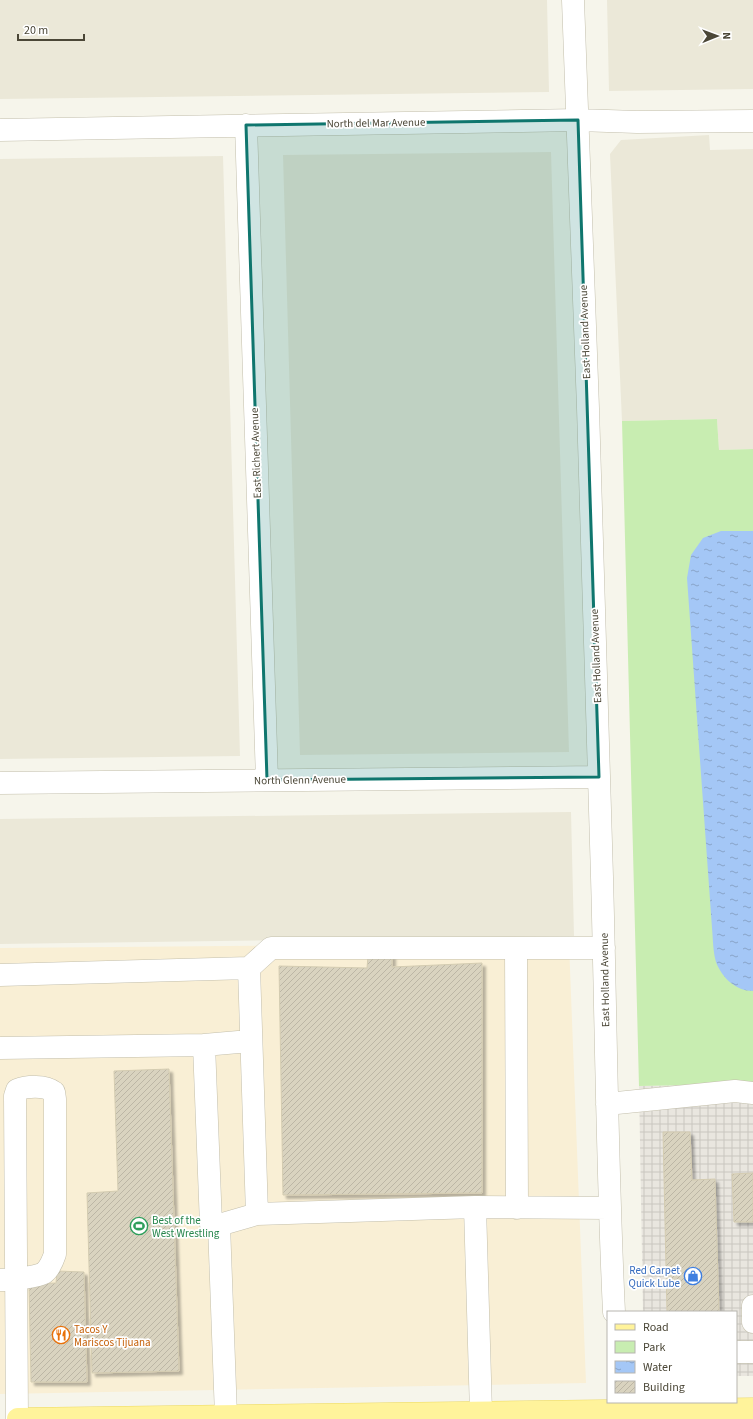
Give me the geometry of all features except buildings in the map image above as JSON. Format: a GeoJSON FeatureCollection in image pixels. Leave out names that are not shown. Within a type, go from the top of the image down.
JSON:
{"type":"FeatureCollection","features":[{"type":"Feature","properties":{"kind":"main road"},"geometry":{"type":"LineString","coordinates":[[18,1419],[618,1411],[675,1406],[753,1409]]}},
{"type":"Feature","properties":{"kind":"street","name":"East Holland Avenue"},"geometry":{"type":"LineString","coordinates":[[574,0],[600,777],[609,1208],[614,1311]]}},
{"type":"Feature","properties":{"kind":"street","name":"North del Mar Avenue"},"geometry":{"type":"LineString","coordinates":[[0,130],[578,120],[637,122],[753,121]]}},
{"type":"Feature","properties":{"kind":"street","name":"East Richert Avenue"},"geometry":{"type":"LineString","coordinates":[[246,125],[267,780]]}},
{"type":"Feature","properties":{"kind":"street","name":"North Glenn Avenue"},"geometry":{"type":"LineString","coordinates":[[0,783],[600,777]]}},
{"type":"Feature","properties":{"kind":"street"},"geometry":{"type":"LineString","coordinates":[[0,975],[249,968],[271,948],[604,948]]}},
{"type":"Feature","properties":{"kind":"street"},"geometry":{"type":"LineString","coordinates":[[516,948],[517,1208]]}},
{"type":"Feature","properties":{"kind":"street"},"geometry":{"type":"LineString","coordinates":[[249,968],[250,1041],[257,1214]]}},
{"type":"Feature","properties":{"kind":"street"},"geometry":{"type":"LineString","coordinates":[[0,1048],[204,1045],[250,1041]]}},
{"type":"Feature","properties":{"kind":"street"},"geometry":{"type":"LineString","coordinates":[[204,1045],[211,1225],[219,1225],[257,1214],[475,1207],[609,1208]]}},
{"type":"Feature","properties":{"kind":"street"},"geometry":{"type":"LineString","coordinates":[[8,1280],[43,1273],[53,1262],[55,1254],[54,1092],[49,1088],[24,1087],[16,1090],[15,1096],[8,1280],[18,1419]]}},
{"type":"Feature","properties":{"kind":"street"},"geometry":{"type":"LineString","coordinates":[[607,1104],[735,1091],[753,1093]]}},
{"type":"Feature","properties":{"kind":"street"},"geometry":{"type":"LineString","coordinates":[[475,1207],[481,1413]]}},
{"type":"Feature","properties":{"kind":"street"},"geometry":{"type":"LineString","coordinates":[[219,1225],[226,1416]]}},
{"type":"Feature","properties":{"kind":"street"},"geometry":{"type":"LineString","coordinates":[[753,1306],[753,1322]]}},
{"type":"Feature","properties":{"kind":"street"},"geometry":{"type":"LineString","coordinates":[[737,1352],[753,1352]]}},
{"type":"Feature","properties":{"kind":"highlighted area"},"geometry":{"type":"Polygon","coordinates":[[[578,120],[599,777],[267,780],[246,125],[578,120]]]}},
{"type":"Feature","properties":{"kind":"shaded area"},"geometry":{"type":"Polygon","coordinates":[[[0,0],[547,0],[549,92],[0,99],[0,0]]]}},
{"type":"Feature","properties":{"kind":"shaded area"},"geometry":{"type":"Polygon","coordinates":[[[607,0],[753,0],[753,89],[609,91],[607,0]]]}},
{"type":"Feature","properties":{"kind":"shaded area"},"geometry":{"type":"Polygon","coordinates":[[[709,135],[710,150],[753,149],[753,449],[719,450],[717,419],[622,421],[610,154],[621,140],[709,135]]]}},
{"type":"Feature","properties":{"kind":"shaded area"},"geometry":{"type":"Polygon","coordinates":[[[551,152],[569,752],[300,755],[283,155],[551,152]]]}},
{"type":"Feature","properties":{"kind":"shaded area"},"geometry":{"type":"Polygon","coordinates":[[[223,156],[240,756],[0,759],[0,159],[223,156]]]}},
{"type":"Feature","properties":{"kind":"shaded area"},"geometry":{"type":"Polygon","coordinates":[[[571,812],[574,936],[0,944],[0,819],[571,812]]]}},
{"type":"Feature","properties":{"kind":"shaded area"},"geometry":{"type":"Polygon","coordinates":[[[569,943],[586,1383],[0,1394],[0,948],[569,943]]]}},
{"type":"Feature","properties":{"kind":"shaded area"},"geometry":{"type":"Polygon","coordinates":[[[753,1084],[753,1376],[737,1376],[737,1311],[643,1311],[639,1086],[753,1084]]]}},
{"type":"Feature","properties":{"kind":"green space"},"geometry":{"type":"Polygon","coordinates":[[[717,419],[719,450],[753,449],[753,1084],[639,1086],[622,421],[717,419]]]}},
{"type":"Feature","properties":{"kind":"water"},"geometry":{"type":"Polygon","coordinates":[[[721,531],[753,531],[753,991],[741,989],[730,982],[719,968],[714,954],[687,578],[691,555],[703,538],[721,531]]]}},
{"type":"Feature","properties":{"kind":"place","name":"Best of the West Wrestling"},"geometry":{"type":"Point","coordinates":[139,1226]}},
{"type":"Feature","properties":{"kind":"place","name":"Red Carpet Quick Lube"},"geometry":{"type":"Point","coordinates":[693,1276]}},
{"type":"Feature","properties":{"kind":"place","name":"Tacos Y Mariscos Tijuana"},"geometry":{"type":"Point","coordinates":[61,1335]}}]}
